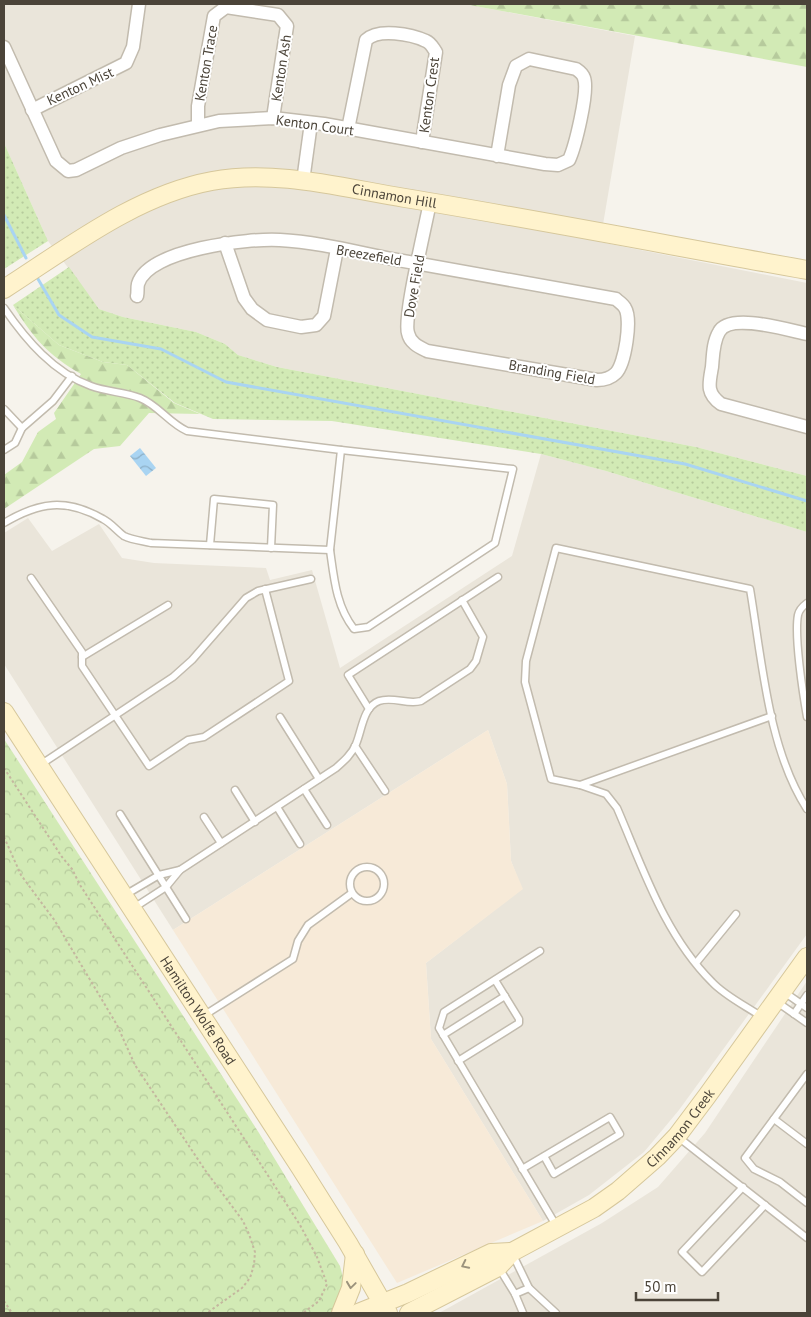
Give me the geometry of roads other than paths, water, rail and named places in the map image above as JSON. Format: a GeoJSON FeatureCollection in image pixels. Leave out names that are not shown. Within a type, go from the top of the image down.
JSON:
{"type":"FeatureCollection","features":[{"type":"Feature","properties":{"kind":"street","name":"Kenton Mist"},"geometry":{"type":"LineString","coordinates":[[32,110],[126,63],[133,47],[139,4]]}},
{"type":"Feature","properties":{"kind":"street","name":"Kenton Trace"},"geometry":{"type":"LineString","coordinates":[[198,125],[198,106],[214,16],[226,7],[255,10]]}},
{"type":"Feature","properties":{"kind":"street","name":"Kenton Ash"},"geometry":{"type":"LineString","coordinates":[[255,10],[278,15],[287,26],[273,118]]}},
{"type":"Feature","properties":{"kind":"street","name":"Kenton Crest"},"geometry":{"type":"LineString","coordinates":[[348,129],[366,40],[381,32],[406,36],[425,40],[436,52],[422,142]]}},
{"type":"Feature","properties":{"kind":"street"},"geometry":{"type":"LineString","coordinates":[[4,47],[32,110]]}},
{"type":"Feature","properties":{"kind":"street","name":"Kenton Court"},"geometry":{"type":"LineString","coordinates":[[32,110],[56,161],[65,170],[76,170],[139,141],[198,125],[273,118],[348,129],[497,156],[558,165],[569,160],[576,143],[586,89],[585,79],[576,69],[529,59],[516,66],[512,72],[497,156]]}},
{"type":"Feature","properties":{"kind":"street"},"geometry":{"type":"LineString","coordinates":[[303,181],[311,123]]}},
{"type":"Feature","properties":{"kind":"street","name":"Cinnamon Hill"},"geometry":{"type":"LineString","coordinates":[[4,289],[132,210],[183,189],[212,181],[243,178],[303,181],[807,270]]}},
{"type":"Feature","properties":{"kind":"street","name":"Dove Field"},"geometry":{"type":"LineString","coordinates":[[414,343],[407,331],[430,202]]}},
{"type":"Feature","properties":{"kind":"street","name":"Breezefield"},"geometry":{"type":"LineString","coordinates":[[138,296],[138,285],[150,269],[176,256],[225,243],[249,239],[281,240],[337,249],[616,299],[621,303]]}},
{"type":"Feature","properties":{"kind":"street"},"geometry":{"type":"LineString","coordinates":[[225,243],[244,298],[252,309],[267,320],[301,327],[312,326],[324,316],[337,249]]}},
{"type":"Feature","properties":{"kind":"street","name":"Branding Field"},"geometry":{"type":"LineString","coordinates":[[414,343],[427,350],[601,380],[617,372],[622,364],[629,322],[625,307],[621,303]]}},
{"type":"Feature","properties":{"kind":"street"},"geometry":{"type":"LineString","coordinates":[[807,334],[741,322],[724,326],[716,339],[708,387],[713,398],[721,404],[807,427]]}},
{"type":"Feature","properties":{"kind":"street","name":"Hamilton Wolfe Road"},"geometry":{"type":"LineString","coordinates":[[4,712],[355,1254],[386,1308]]}},
{"type":"Feature","properties":{"kind":"street","name":"Cinnamon Creek"},"geometry":{"type":"LineString","coordinates":[[409,1313],[498,1267],[512,1252],[618,1192],[658,1157],[677,1136],[807,957]]}},
{"type":"Feature","properties":{"kind":"street","name":"Cinnamon Creek"},"geometry":{"type":"LineString","coordinates":[[358,1313],[386,1308],[491,1253],[512,1252]]}},
{"type":"Feature","properties":{"kind":"street"},"geometry":{"type":"LineString","coordinates":[[342,1313],[351,1288],[355,1254]]}},
{"type":"Feature","properties":{"kind":"lane"},"geometry":{"type":"LineString","coordinates":[[4,308],[35,348],[72,376],[100,389],[140,398],[153,405],[177,427],[187,431],[513,468],[495,542],[368,627],[354,629],[345,617],[335,588],[330,550],[342,450]]}},
{"type":"Feature","properties":{"kind":"lane"},"geometry":{"type":"LineString","coordinates":[[4,450],[15,443],[22,428],[53,401],[72,376]]}},
{"type":"Feature","properties":{"kind":"lane"},"geometry":{"type":"LineString","coordinates":[[4,409],[22,428]]}},
{"type":"Feature","properties":{"kind":"lane"},"geometry":{"type":"LineString","coordinates":[[210,545],[214,499],[273,504],[271,548]]}},
{"type":"Feature","properties":{"kind":"lane"},"geometry":{"type":"LineString","coordinates":[[4,523],[21,513],[49,505],[65,504],[104,519],[125,536],[151,543],[330,550]]}},
{"type":"Feature","properties":{"kind":"lane"},"geometry":{"type":"LineString","coordinates":[[764,1018],[712,983],[685,950],[662,912],[617,808],[606,794],[580,785],[551,779],[525,682],[526,661],[556,548],[750,589],[772,716],[794,789],[807,809]]}},
{"type":"Feature","properties":{"kind":"lane"},"geometry":{"type":"LineString","coordinates":[[369,709],[348,675],[498,577]]}},
{"type":"Feature","properties":{"kind":"lane"},"geometry":{"type":"LineString","coordinates":[[31,578],[82,652],[82,666],[149,766],[188,740],[204,737],[289,680],[265,589]]}},
{"type":"Feature","properties":{"kind":"lane"},"geometry":{"type":"LineString","coordinates":[[39,766],[173,677],[192,660],[246,598],[265,589],[312,579]]}},
{"type":"Feature","properties":{"kind":"lane"},"geometry":{"type":"LineString","coordinates":[[127,903],[166,887],[180,870],[255,822],[345,760],[355,746],[369,709],[377,702],[387,699],[412,704],[421,701],[470,669],[476,660],[483,637],[462,600]]}},
{"type":"Feature","properties":{"kind":"lane"},"geometry":{"type":"LineString","coordinates":[[807,603],[802,606],[798,615],[807,717]]}},
{"type":"Feature","properties":{"kind":"lane"},"geometry":{"type":"LineString","coordinates":[[82,657],[168,605]]}},
{"type":"Feature","properties":{"kind":"lane"},"geometry":{"type":"LineString","coordinates":[[580,785],[772,716]]}},
{"type":"Feature","properties":{"kind":"lane"},"geometry":{"type":"LineString","coordinates":[[280,718],[319,779]]}},
{"type":"Feature","properties":{"kind":"lane"},"geometry":{"type":"LineString","coordinates":[[355,746],[385,791]]}},
{"type":"Feature","properties":{"kind":"lane"},"geometry":{"type":"LineString","coordinates":[[304,789],[327,825]]}},
{"type":"Feature","properties":{"kind":"lane"},"geometry":{"type":"LineString","coordinates":[[235,790],[255,822]]}},
{"type":"Feature","properties":{"kind":"lane"},"geometry":{"type":"LineString","coordinates":[[276,807],[300,844]]}},
{"type":"Feature","properties":{"kind":"lane"},"geometry":{"type":"LineString","coordinates":[[120,814],[186,919]]}},
{"type":"Feature","properties":{"kind":"lane"},"geometry":{"type":"LineString","coordinates":[[204,817],[221,844]]}},
{"type":"Feature","properties":{"kind":"lane"},"geometry":{"type":"LineString","coordinates":[[369,867],[380,873],[383,878],[384,890],[377,899],[361,900],[352,893],[350,880],[358,870],[369,867]]}},
{"type":"Feature","properties":{"kind":"lane"},"geometry":{"type":"LineString","coordinates":[[127,903],[159,875],[180,870]]}},
{"type":"Feature","properties":{"kind":"lane"},"geometry":{"type":"LineString","coordinates":[[202,1017],[293,959],[298,941],[308,925],[352,893]]}},
{"type":"Feature","properties":{"kind":"lane"},"geometry":{"type":"LineString","coordinates":[[696,963],[736,914]]}},
{"type":"Feature","properties":{"kind":"lane"},"geometry":{"type":"LineString","coordinates":[[540,951],[444,1012],[439,1028],[557,1228]]}},
{"type":"Feature","properties":{"kind":"lane"},"geometry":{"type":"LineString","coordinates":[[458,1061],[519,1023],[519,1018],[495,980]]}},
{"type":"Feature","properties":{"kind":"lane"},"geometry":{"type":"LineString","coordinates":[[794,1014],[804,1006],[807,995]]}},
{"type":"Feature","properties":{"kind":"lane"},"geometry":{"type":"LineString","coordinates":[[443,1035],[505,996]]}},
{"type":"Feature","properties":{"kind":"lane"},"geometry":{"type":"LineString","coordinates":[[779,997],[804,1006]]}},
{"type":"Feature","properties":{"kind":"lane"},"geometry":{"type":"LineString","coordinates":[[779,997],[794,1014],[807,1023]]}},
{"type":"Feature","properties":{"kind":"lane"},"geometry":{"type":"LineString","coordinates":[[806,1077],[745,1158],[754,1169],[780,1182],[807,1203]]}},
{"type":"Feature","properties":{"kind":"lane"},"geometry":{"type":"LineString","coordinates":[[522,1169],[610,1116],[620,1134],[554,1174],[544,1156]]}},
{"type":"Feature","properties":{"kind":"lane"},"geometry":{"type":"LineString","coordinates":[[774,1119],[807,1144]]}},
{"type":"Feature","properties":{"kind":"lane"},"geometry":{"type":"LineString","coordinates":[[677,1136],[807,1238]]}},
{"type":"Feature","properties":{"kind":"lane"},"geometry":{"type":"LineString","coordinates":[[743,1188],[682,1252],[702,1272],[765,1205]]}},
{"type":"Feature","properties":{"kind":"lane"},"geometry":{"type":"LineString","coordinates":[[512,1252],[529,1288],[556,1313]]}},
{"type":"Feature","properties":{"kind":"lane"},"geometry":{"type":"LineString","coordinates":[[498,1267],[515,1294],[523,1313]]}},
{"type":"Feature","properties":{"kind":"lane"},"geometry":{"type":"LineString","coordinates":[[515,1294],[529,1288]]}},
{"type":"Feature","properties":{"kind":"water"},"geometry":{"type":"Polygon","coordinates":[[[140,448],[156,468],[146,476],[130,456],[140,448]]]}},
{"type":"Feature","properties":{"kind":"waterway"},"geometry":{"type":"LineString","coordinates":[[4,215],[26,258]]}},
{"type":"Feature","properties":{"kind":"waterway"},"geometry":{"type":"LineString","coordinates":[[38,279],[59,315],[92,337],[161,349],[226,382],[685,464],[807,501]]}}]}
